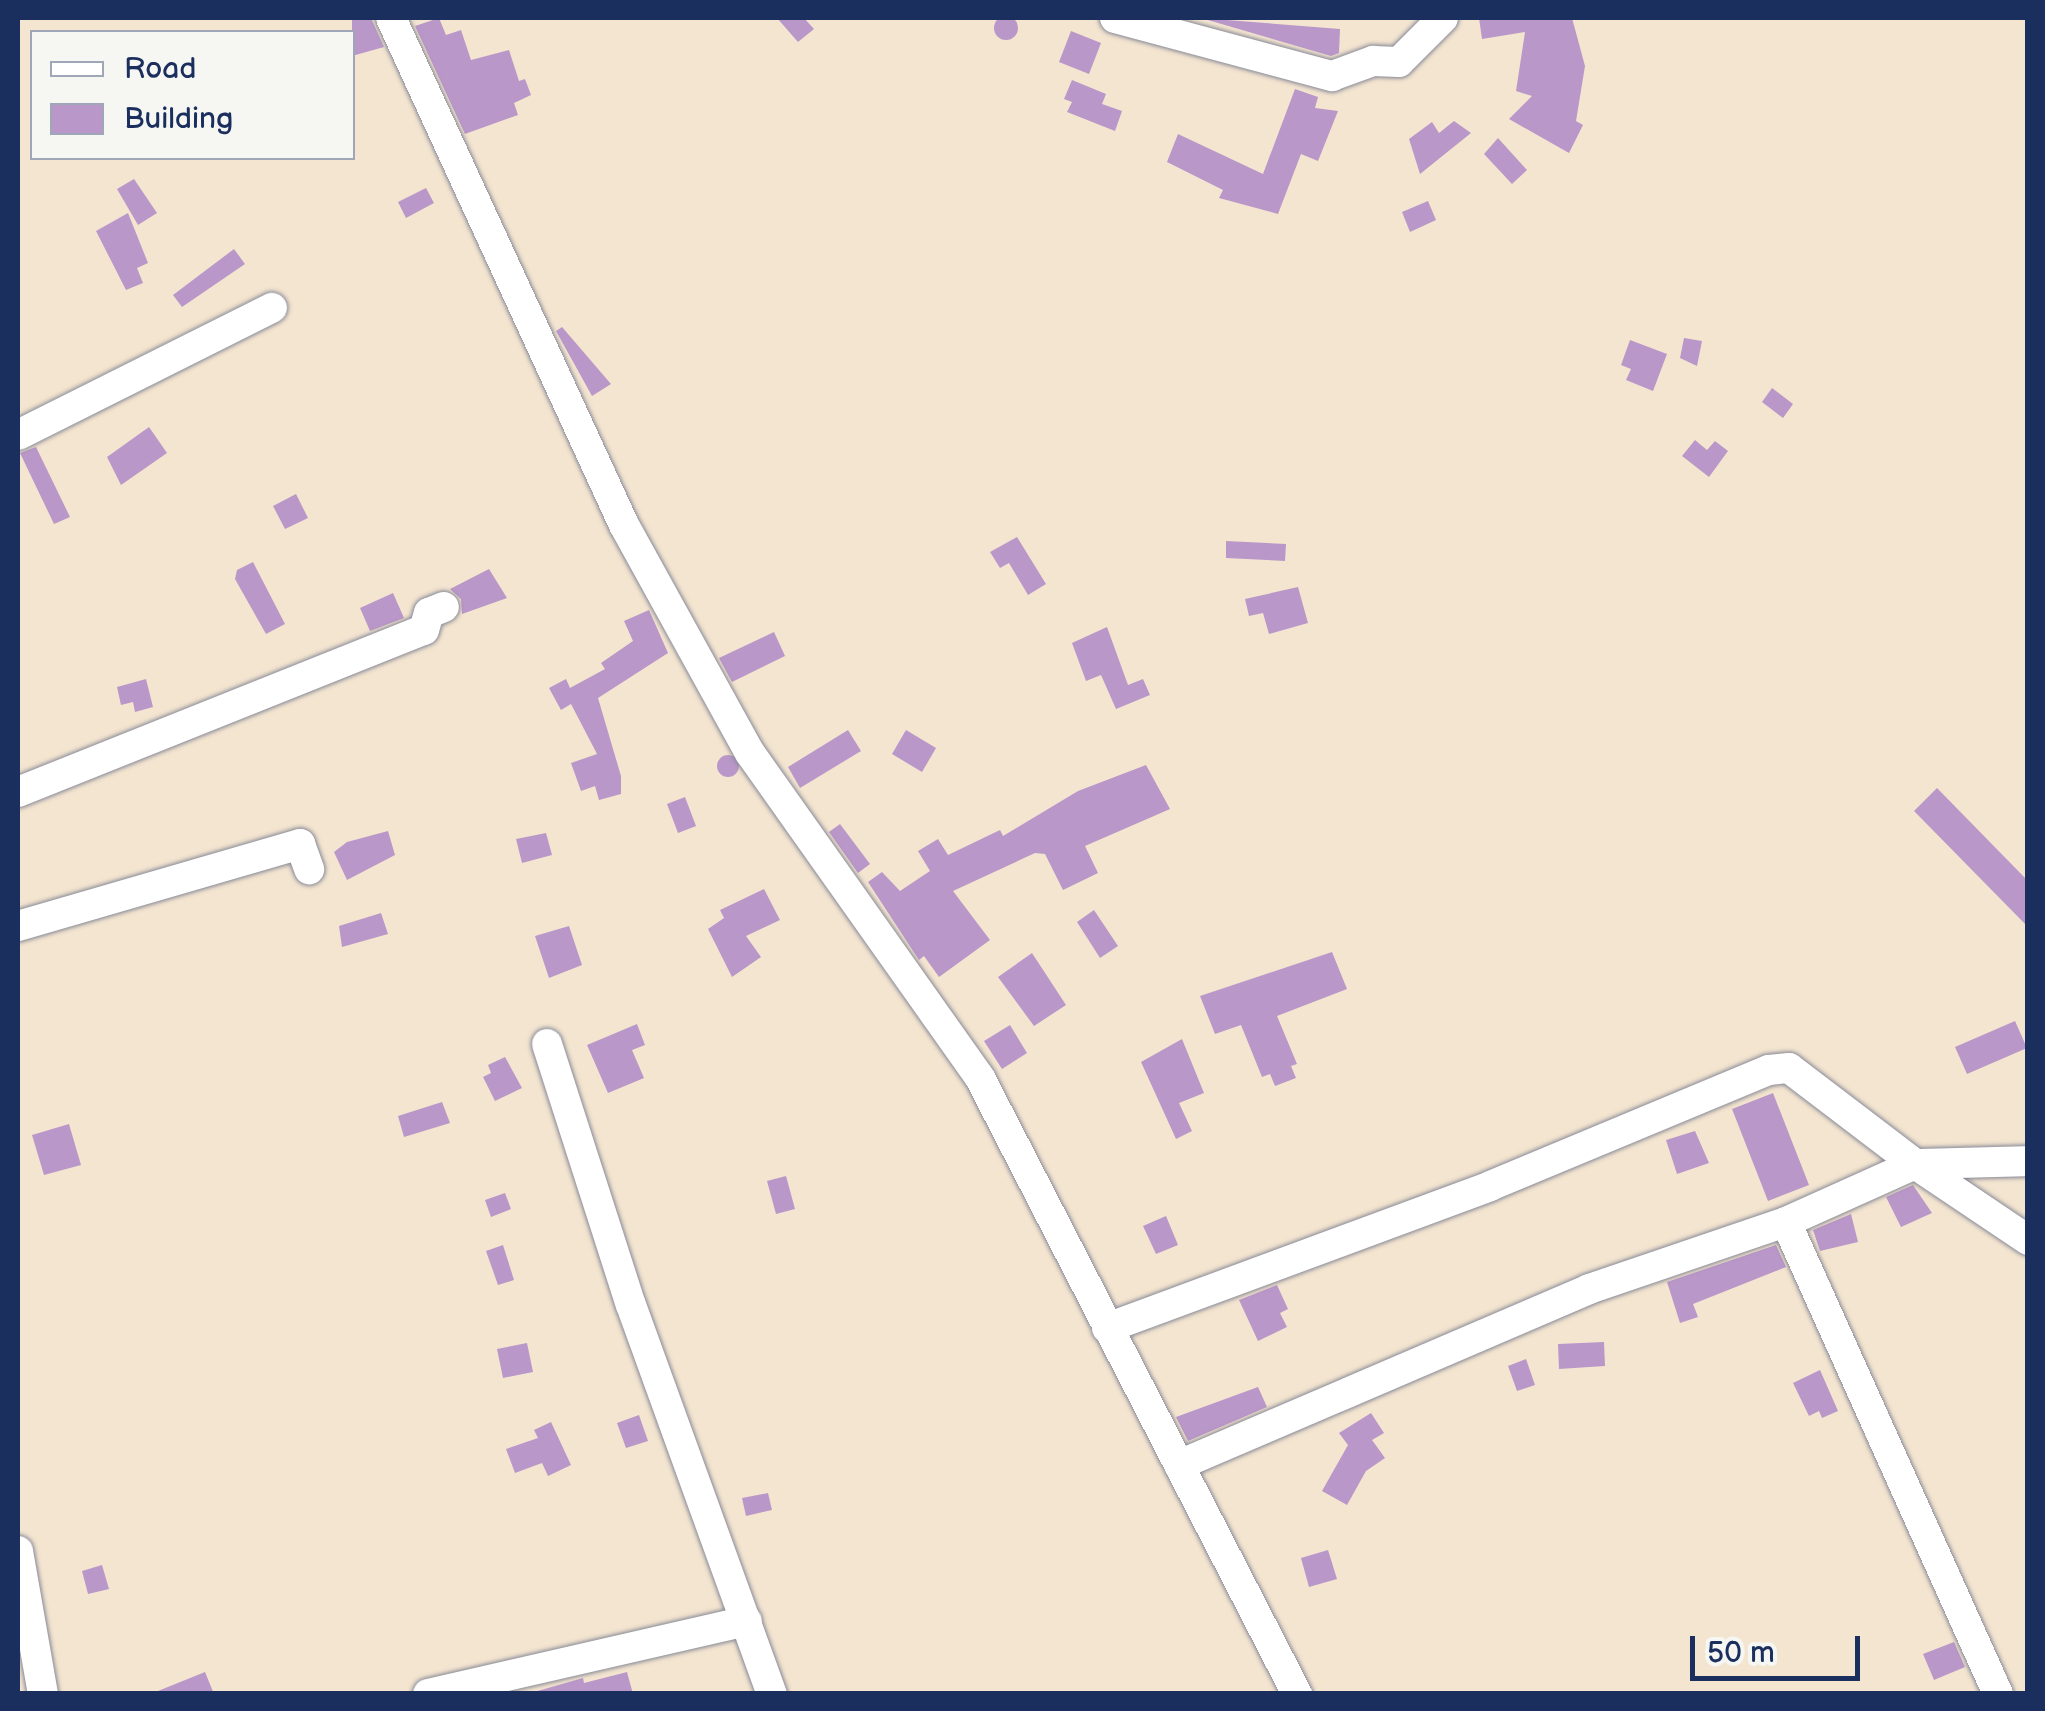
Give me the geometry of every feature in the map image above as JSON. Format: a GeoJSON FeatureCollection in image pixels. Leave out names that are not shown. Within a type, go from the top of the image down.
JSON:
{"type":"FeatureCollection","features":[{"type":"Feature","properties":{"kind":"street"},"geometry":{"type":"LineString","coordinates":[[391,18],[624,526],[750,753],[980,1078],[1297,1694]]}},
{"type":"Feature","properties":{"kind":"street"},"geometry":{"type":"LineString","coordinates":[[1115,18],[1332,76],[1374,62],[1399,62],[1443,18]]}},
{"type":"Feature","properties":{"kind":"street"},"geometry":{"type":"LineString","coordinates":[[18,434],[272,308]]}},
{"type":"Feature","properties":{"kind":"street"},"geometry":{"type":"LineString","coordinates":[[18,792],[424,630],[430,613],[444,607]]}},
{"type":"Feature","properties":{"kind":"street"},"geometry":{"type":"LineString","coordinates":[[18,926],[300,844],[309,869]]}},
{"type":"Feature","properties":{"kind":"street"},"geometry":{"type":"LineString","coordinates":[[547,1044],[631,1305],[772,1694]]}},
{"type":"Feature","properties":{"kind":"street"},"geometry":{"type":"LineString","coordinates":[[1107,1328],[1490,1186],[1769,1070],[1789,1068],[1915,1164],[2028,1240]]}},
{"type":"Feature","properties":{"kind":"street"},"geometry":{"type":"LineString","coordinates":[[1179,1465],[1589,1289],[1786,1222],[1915,1164],[2028,1162]]}},
{"type":"Feature","properties":{"kind":"street"},"geometry":{"type":"LineString","coordinates":[[1786,1222],[1998,1694]]}},
{"type":"Feature","properties":{"kind":"street"},"geometry":{"type":"LineString","coordinates":[[18,1551],[23,1610],[43,1694]]}},
{"type":"Feature","properties":{"kind":"street"},"geometry":{"type":"LineString","coordinates":[[428,1694],[747,1621]]}},
{"type":"Feature","properties":{"kind":"building"},"geometry":{"type":"Polygon","coordinates":[[[1006,16],[1015,19],[1015,37],[1006,40],[997,37],[994,28],[997,19],[1006,16]]]}},
{"type":"Feature","properties":{"kind":"building"},"geometry":{"type":"Polygon","coordinates":[[[352,18],[371,18],[384,47],[355,55],[352,18]]]}},
{"type":"Feature","properties":{"kind":"building"},"geometry":{"type":"Polygon","coordinates":[[[439,18],[446,35],[461,30],[471,60],[509,50],[519,81],[525,79],[531,95],[514,103],[518,115],[465,134],[415,26],[439,18]]]}},
{"type":"Feature","properties":{"kind":"building"},"geometry":{"type":"Polygon","coordinates":[[[777,18],[804,18],[814,29],[798,42],[777,18]]]}},
{"type":"Feature","properties":{"kind":"building"},"geometry":{"type":"Polygon","coordinates":[[[1201,18],[1340,29],[1339,53],[1331,56],[1201,18]]]}},
{"type":"Feature","properties":{"kind":"building"},"geometry":{"type":"Polygon","coordinates":[[[1479,18],[1572,18],[1585,66],[1576,121],[1583,125],[1569,153],[1509,119],[1532,96],[1516,91],[1525,32],[1482,39],[1479,18]]]}},
{"type":"Feature","properties":{"kind":"building"},"geometry":{"type":"Polygon","coordinates":[[[1071,31],[1101,43],[1089,74],[1059,62],[1071,31]]]}},
{"type":"Feature","properties":{"kind":"building"},"geometry":{"type":"Polygon","coordinates":[[[1072,80],[1106,94],[1102,104],[1122,111],[1115,131],[1067,112],[1072,102],[1064,99],[1072,80]]]}},
{"type":"Feature","properties":{"kind":"building"},"geometry":{"type":"Polygon","coordinates":[[[1295,89],[1318,97],[1315,108],[1338,111],[1318,161],[1301,154],[1278,214],[1219,198],[1223,190],[1167,162],[1178,134],[1263,174],[1295,89]]]}},
{"type":"Feature","properties":{"kind":"building"},"geometry":{"type":"Polygon","coordinates":[[[1454,121],[1471,133],[1420,174],[1409,139],[1432,122],[1439,133],[1454,121]]]}},
{"type":"Feature","properties":{"kind":"building"},"geometry":{"type":"Polygon","coordinates":[[[1498,138],[1527,170],[1512,184],[1484,154],[1498,138]]]}},
{"type":"Feature","properties":{"kind":"building"},"geometry":{"type":"Polygon","coordinates":[[[134,179],[157,213],[138,225],[117,189],[134,179]]]}},
{"type":"Feature","properties":{"kind":"building"},"geometry":{"type":"Polygon","coordinates":[[[426,188],[434,203],[406,218],[398,202],[426,188]]]}},
{"type":"Feature","properties":{"kind":"building"},"geometry":{"type":"Polygon","coordinates":[[[1428,201],[1436,220],[1410,232],[1402,212],[1428,201]]]}},
{"type":"Feature","properties":{"kind":"building"},"geometry":{"type":"Polygon","coordinates":[[[128,213],[148,263],[137,268],[143,283],[126,290],[96,231],[128,213]]]}},
{"type":"Feature","properties":{"kind":"building"},"geometry":{"type":"Polygon","coordinates":[[[234,249],[245,264],[182,307],[173,295],[234,249]]]}},
{"type":"Feature","properties":{"kind":"building"},"geometry":{"type":"Polygon","coordinates":[[[562,327],[611,384],[592,396],[556,331],[562,327]]]}},
{"type":"Feature","properties":{"kind":"building"},"geometry":{"type":"Polygon","coordinates":[[[1684,338],[1702,341],[1697,366],[1680,358],[1684,338]]]}},
{"type":"Feature","properties":{"kind":"building"},"geometry":{"type":"Polygon","coordinates":[[[1630,340],[1667,354],[1653,391],[1626,380],[1631,369],[1621,365],[1630,340]]]}},
{"type":"Feature","properties":{"kind":"building"},"geometry":{"type":"Polygon","coordinates":[[[1772,388],[1793,404],[1783,418],[1762,402],[1772,388]]]}},
{"type":"Feature","properties":{"kind":"building"},"geometry":{"type":"Polygon","coordinates":[[[149,427],[167,453],[121,485],[107,457],[149,427]]]}},
{"type":"Feature","properties":{"kind":"building"},"geometry":{"type":"Polygon","coordinates":[[[1695,440],[1707,450],[1715,441],[1728,451],[1709,477],[1682,456],[1695,440]]]}},
{"type":"Feature","properties":{"kind":"building"},"geometry":{"type":"Polygon","coordinates":[[[36,447],[70,517],[54,524],[20,453],[36,447]]]}},
{"type":"Feature","properties":{"kind":"building"},"geometry":{"type":"Polygon","coordinates":[[[296,494],[308,518],[285,529],[273,506],[296,494]]]}},
{"type":"Feature","properties":{"kind":"building"},"geometry":{"type":"Polygon","coordinates":[[[1017,537],[1046,584],[1028,595],[1009,563],[1000,568],[990,552],[1017,537]]]}},
{"type":"Feature","properties":{"kind":"building"},"geometry":{"type":"Polygon","coordinates":[[[1226,541],[1286,544],[1285,561],[1226,558],[1226,541]]]}},
{"type":"Feature","properties":{"kind":"building"},"geometry":{"type":"Polygon","coordinates":[[[253,562],[285,624],[266,634],[235,579],[237,570],[253,562]]]}},
{"type":"Feature","properties":{"kind":"building"},"geometry":{"type":"Polygon","coordinates":[[[489,569],[507,598],[462,614],[461,599],[450,589],[489,569]]]}},
{"type":"Feature","properties":{"kind":"building"},"geometry":{"type":"Polygon","coordinates":[[[1298,587],[1308,623],[1269,634],[1263,613],[1249,616],[1245,599],[1298,587]]]}},
{"type":"Feature","properties":{"kind":"building"},"geometry":{"type":"Polygon","coordinates":[[[393,593],[404,618],[370,631],[360,608],[393,593]]]}},
{"type":"Feature","properties":{"kind":"building"},"geometry":{"type":"Polygon","coordinates":[[[649,610],[668,653],[598,698],[621,776],[621,794],[599,800],[595,786],[581,791],[571,763],[597,754],[571,704],[561,710],[549,688],[566,679],[570,688],[605,669],[601,663],[633,641],[624,621],[649,610]]]}},
{"type":"Feature","properties":{"kind":"building"},"geometry":{"type":"Polygon","coordinates":[[[1107,627],[1128,685],[1143,679],[1150,695],[1116,709],[1101,675],[1086,681],[1072,643],[1107,627]]]}},
{"type":"Feature","properties":{"kind":"building"},"geometry":{"type":"Polygon","coordinates":[[[774,632],[785,656],[732,682],[719,658],[774,632]]]}},
{"type":"Feature","properties":{"kind":"building"},"geometry":{"type":"Polygon","coordinates":[[[146,679],[153,707],[135,712],[133,702],[121,705],[117,687],[146,679]]]}},
{"type":"Feature","properties":{"kind":"building"},"geometry":{"type":"Polygon","coordinates":[[[848,730],[861,751],[800,788],[788,767],[848,730]]]}},
{"type":"Feature","properties":{"kind":"building"},"geometry":{"type":"Polygon","coordinates":[[[906,730],[936,748],[922,772],[892,754],[906,730]]]}},
{"type":"Feature","properties":{"kind":"building"},"geometry":{"type":"Polygon","coordinates":[[[728,755],[736,758],[736,774],[728,777],[720,774],[717,766],[720,758],[728,755]]]}},
{"type":"Feature","properties":{"kind":"building"},"geometry":{"type":"Polygon","coordinates":[[[1146,765],[1170,809],[1085,846],[1098,873],[1063,890],[1045,854],[1035,853],[953,891],[990,940],[939,977],[924,956],[919,960],[868,882],[882,872],[900,891],[930,871],[918,851],[938,839],[948,855],[1000,830],[1003,836],[1078,791],[1146,765]]]}},
{"type":"Feature","properties":{"kind":"building"},"geometry":{"type":"Polygon","coordinates":[[[1937,788],[2028,881],[2028,927],[1914,811],[1937,788]]]}},
{"type":"Feature","properties":{"kind":"building"},"geometry":{"type":"Polygon","coordinates":[[[685,797],[696,826],[678,833],[667,804],[685,797]]]}},
{"type":"Feature","properties":{"kind":"building"},"geometry":{"type":"Polygon","coordinates":[[[840,824],[870,864],[858,873],[829,832],[840,824]]]}},
{"type":"Feature","properties":{"kind":"building"},"geometry":{"type":"Polygon","coordinates":[[[388,831],[395,855],[347,880],[334,852],[347,842],[388,831]]]}},
{"type":"Feature","properties":{"kind":"building"},"geometry":{"type":"Polygon","coordinates":[[[546,833],[552,855],[522,863],[516,839],[546,833]]]}},
{"type":"Feature","properties":{"kind":"building"},"geometry":{"type":"Polygon","coordinates":[[[764,889],[780,920],[746,936],[761,957],[732,977],[708,929],[724,918],[720,910],[764,889]]]}},
{"type":"Feature","properties":{"kind":"building"},"geometry":{"type":"Polygon","coordinates":[[[1094,910],[1118,946],[1100,958],[1077,922],[1094,910]]]}},
{"type":"Feature","properties":{"kind":"building"},"geometry":{"type":"Polygon","coordinates":[[[381,913],[388,934],[342,947],[339,926],[381,913]]]}},
{"type":"Feature","properties":{"kind":"building"},"geometry":{"type":"Polygon","coordinates":[[[569,926],[582,965],[549,978],[535,936],[569,926]]]}},
{"type":"Feature","properties":{"kind":"building"},"geometry":{"type":"Polygon","coordinates":[[[1332,952],[1347,989],[1277,1016],[1297,1064],[1291,1066],[1296,1078],[1275,1086],[1270,1074],[1262,1077],[1241,1025],[1215,1034],[1200,996],[1332,952]]]}},
{"type":"Feature","properties":{"kind":"building"},"geometry":{"type":"Polygon","coordinates":[[[1032,953],[1066,1005],[1034,1026],[998,977],[1032,953]]]}},
{"type":"Feature","properties":{"kind":"building"},"geometry":{"type":"Polygon","coordinates":[[[2015,1021],[2027,1048],[1967,1074],[1955,1047],[2015,1021]]]}},
{"type":"Feature","properties":{"kind":"building"},"geometry":{"type":"Polygon","coordinates":[[[637,1024],[645,1045],[632,1050],[644,1078],[608,1093],[587,1045],[637,1024]]]}},
{"type":"Feature","properties":{"kind":"building"},"geometry":{"type":"Polygon","coordinates":[[[1010,1025],[1027,1053],[1002,1069],[984,1041],[1010,1025]]]}},
{"type":"Feature","properties":{"kind":"building"},"geometry":{"type":"Polygon","coordinates":[[[1182,1039],[1204,1093],[1179,1103],[1192,1131],[1176,1139],[1141,1062],[1182,1039]]]}},
{"type":"Feature","properties":{"kind":"building"},"geometry":{"type":"Polygon","coordinates":[[[505,1057],[522,1088],[495,1101],[483,1077],[491,1073],[488,1065],[505,1057]]]}},
{"type":"Feature","properties":{"kind":"building"},"geometry":{"type":"Polygon","coordinates":[[[1773,1093],[1809,1185],[1768,1201],[1732,1109],[1773,1093]]]}},
{"type":"Feature","properties":{"kind":"building"},"geometry":{"type":"Polygon","coordinates":[[[442,1102],[450,1123],[404,1137],[398,1116],[442,1102]]]}},
{"type":"Feature","properties":{"kind":"building"},"geometry":{"type":"Polygon","coordinates":[[[69,1124],[81,1165],[44,1175],[32,1135],[69,1124]]]}},
{"type":"Feature","properties":{"kind":"building"},"geometry":{"type":"Polygon","coordinates":[[[1695,1131],[1709,1163],[1677,1174],[1666,1140],[1695,1131]]]}},
{"type":"Feature","properties":{"kind":"building"},"geometry":{"type":"Polygon","coordinates":[[[786,1176],[795,1209],[776,1214],[767,1181],[786,1176]]]}},
{"type":"Feature","properties":{"kind":"building"},"geometry":{"type":"Polygon","coordinates":[[[1913,1185],[1932,1213],[1901,1227],[1886,1197],[1913,1185]]]}},
{"type":"Feature","properties":{"kind":"building"},"geometry":{"type":"Polygon","coordinates":[[[505,1193],[511,1209],[491,1217],[485,1200],[505,1193]]]}},
{"type":"Feature","properties":{"kind":"building"},"geometry":{"type":"Polygon","coordinates":[[[1851,1214],[1858,1242],[1820,1251],[1813,1230],[1851,1214]]]}},
{"type":"Feature","properties":{"kind":"building"},"geometry":{"type":"Polygon","coordinates":[[[1166,1216],[1178,1245],[1156,1254],[1143,1226],[1166,1216]]]}},
{"type":"Feature","properties":{"kind":"building"},"geometry":{"type":"Polygon","coordinates":[[[503,1245],[514,1280],[498,1285],[486,1251],[503,1245]]]}},
{"type":"Feature","properties":{"kind":"building"},"geometry":{"type":"Polygon","coordinates":[[[1776,1245],[1786,1267],[1693,1304],[1698,1317],[1680,1323],[1667,1282],[1776,1245]]]}},
{"type":"Feature","properties":{"kind":"building"},"geometry":{"type":"Polygon","coordinates":[[[1277,1285],[1288,1309],[1280,1313],[1287,1327],[1258,1341],[1239,1300],[1277,1285]]]}},
{"type":"Feature","properties":{"kind":"building"},"geometry":{"type":"Polygon","coordinates":[[[1604,1342],[1605,1366],[1559,1369],[1558,1344],[1604,1342]]]}},
{"type":"Feature","properties":{"kind":"building"},"geometry":{"type":"Polygon","coordinates":[[[527,1343],[533,1372],[503,1378],[497,1349],[527,1343]]]}},
{"type":"Feature","properties":{"kind":"building"},"geometry":{"type":"Polygon","coordinates":[[[1526,1359],[1535,1385],[1517,1391],[1508,1366],[1526,1359]]]}},
{"type":"Feature","properties":{"kind":"building"},"geometry":{"type":"Polygon","coordinates":[[[1820,1370],[1838,1411],[1822,1418],[1819,1411],[1809,1416],[1793,1383],[1820,1370]]]}},
{"type":"Feature","properties":{"kind":"building"},"geometry":{"type":"Polygon","coordinates":[[[1258,1387],[1267,1407],[1188,1441],[1176,1417],[1258,1387]]]}},
{"type":"Feature","properties":{"kind":"building"},"geometry":{"type":"Polygon","coordinates":[[[1371,1413],[1384,1433],[1372,1440],[1385,1458],[1366,1471],[1347,1505],[1322,1491],[1348,1445],[1339,1433],[1371,1413]]]}},
{"type":"Feature","properties":{"kind":"building"},"geometry":{"type":"Polygon","coordinates":[[[639,1415],[648,1441],[626,1448],[617,1423],[639,1415]]]}},
{"type":"Feature","properties":{"kind":"building"},"geometry":{"type":"Polygon","coordinates":[[[551,1422],[571,1465],[548,1476],[542,1463],[515,1473],[506,1449],[538,1438],[534,1430],[551,1422]]]}},
{"type":"Feature","properties":{"kind":"building"},"geometry":{"type":"Polygon","coordinates":[[[768,1493],[772,1510],[746,1516],[742,1498],[768,1493]]]}},
{"type":"Feature","properties":{"kind":"building"},"geometry":{"type":"Polygon","coordinates":[[[1328,1550],[1337,1579],[1309,1587],[1301,1558],[1328,1550]]]}},
{"type":"Feature","properties":{"kind":"building"},"geometry":{"type":"Polygon","coordinates":[[[102,1565],[109,1589],[88,1594],[82,1571],[102,1565]]]}},
{"type":"Feature","properties":{"kind":"building"},"geometry":{"type":"Polygon","coordinates":[[[1954,1642],[1965,1667],[1934,1680],[1923,1654],[1954,1642]]]}},
{"type":"Feature","properties":{"kind":"building"},"geometry":{"type":"Polygon","coordinates":[[[205,1672],[214,1694],[153,1694],[153,1693],[205,1672]]]}},
{"type":"Feature","properties":{"kind":"building"},"geometry":{"type":"Polygon","coordinates":[[[627,1672],[633,1694],[527,1694],[583,1678],[584,1683],[627,1672]]]}}]}
